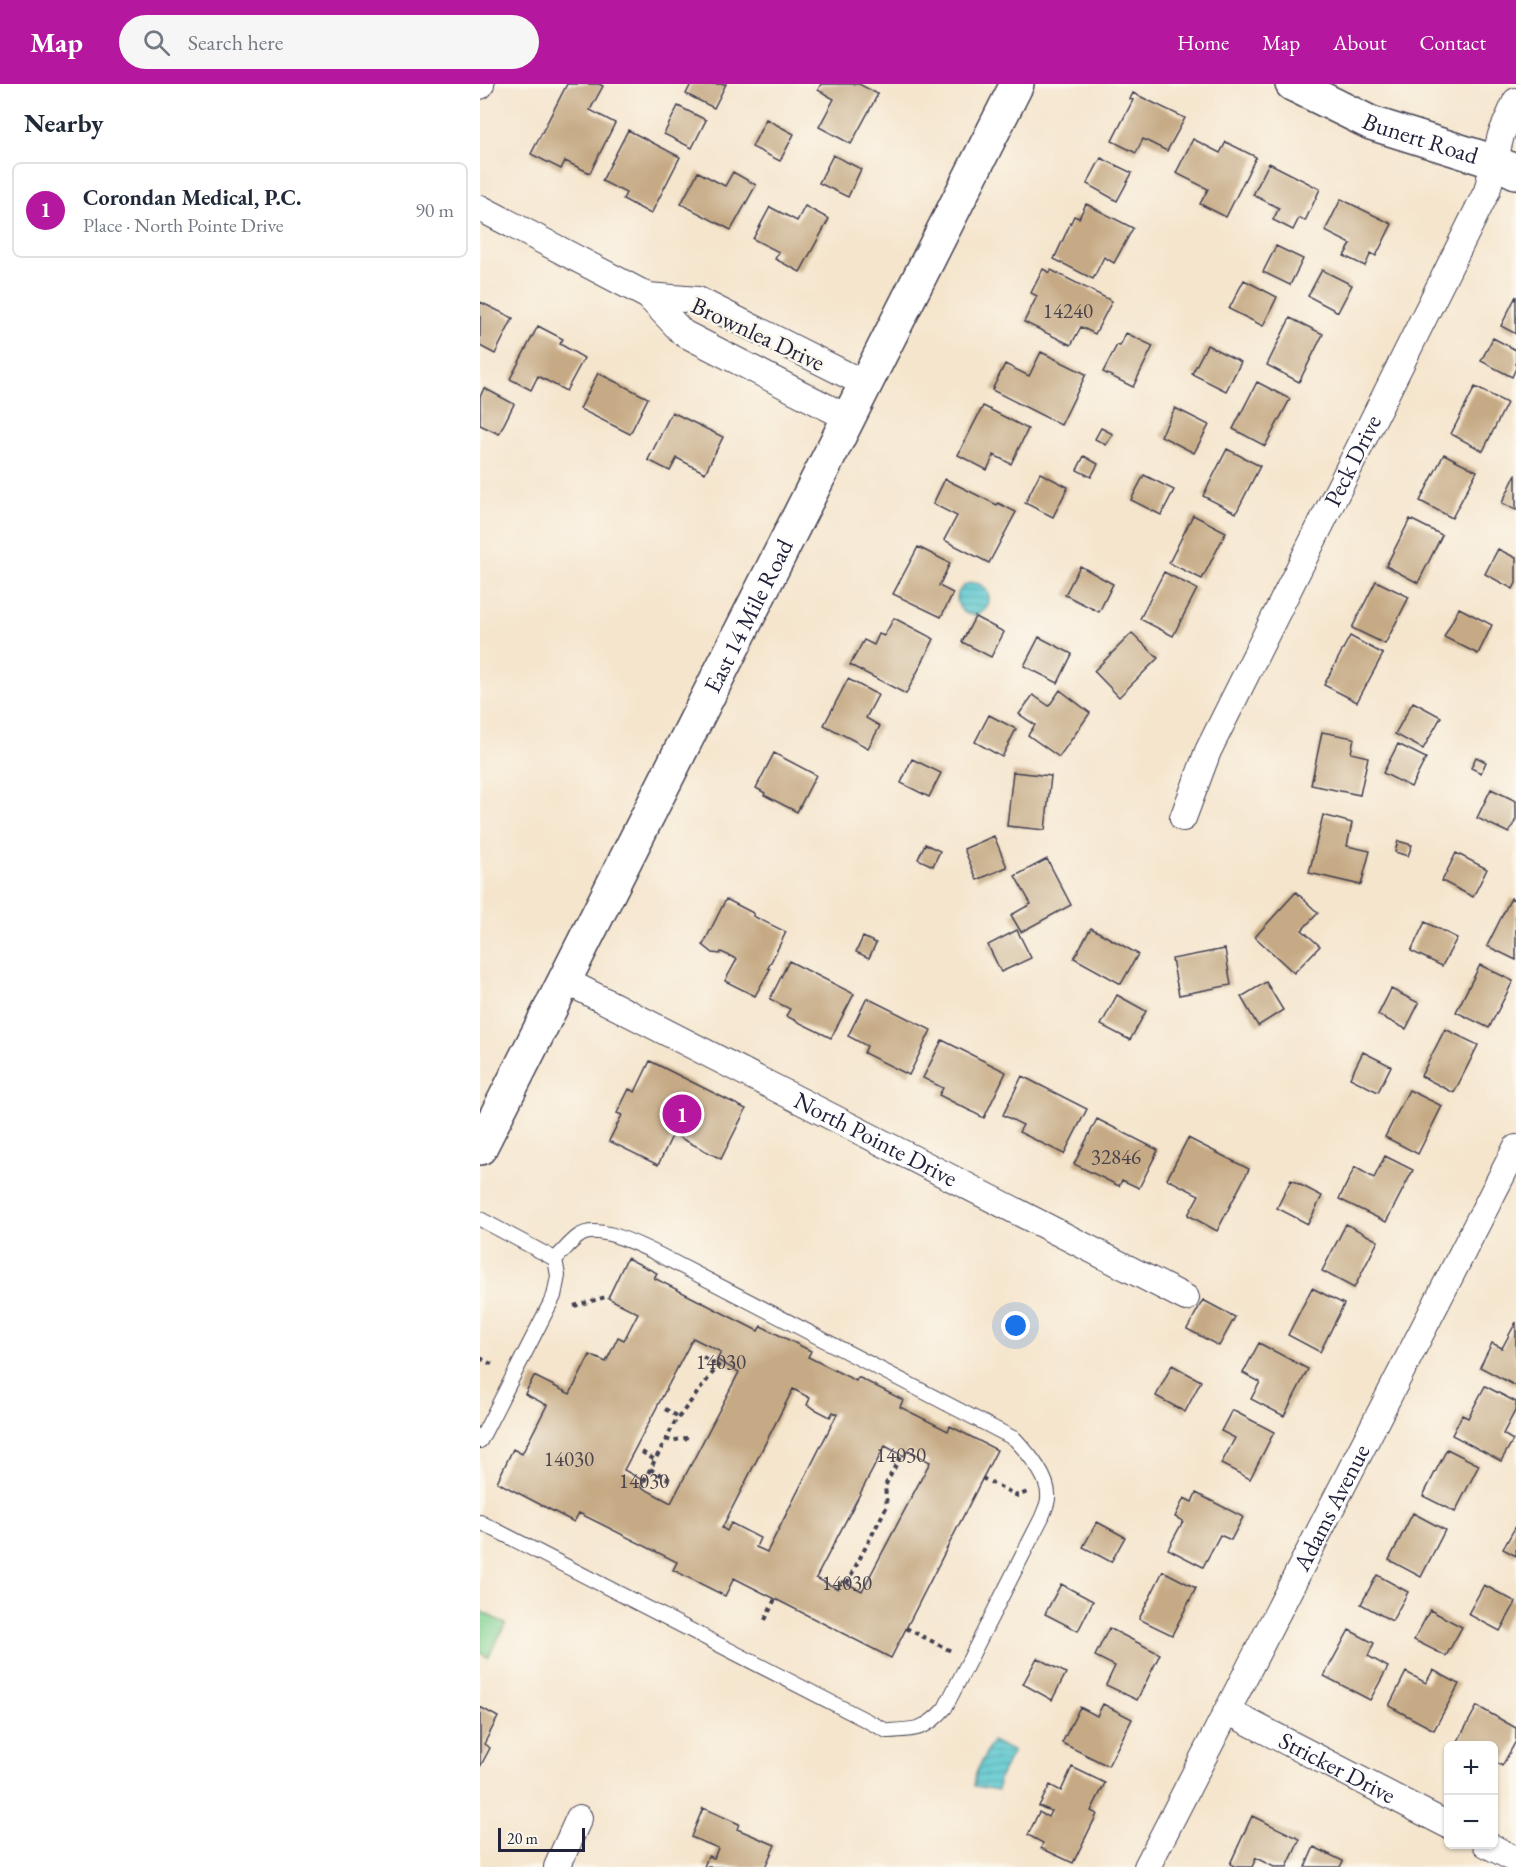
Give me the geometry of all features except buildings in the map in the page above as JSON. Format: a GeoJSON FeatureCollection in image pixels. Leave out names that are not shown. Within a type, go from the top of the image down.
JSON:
{"type":"FeatureCollection","features":[{"type":"Feature","properties":{"kind":"main road","name":"East 14 Mile Road"},"geometry":{"type":"LineString","coordinates":[[480,1148],[1017,84]]}},
{"type":"Feature","properties":{"kind":"main road","name":"Bunert Road"},"geometry":{"type":"LineString","coordinates":[[1292,84],[1371,123],[1505,167]]}},
{"type":"Feature","properties":{"kind":"street","name":"Peck Drive"},"geometry":{"type":"LineString","coordinates":[[1183,818],[1208,751],[1487,191],[1505,167],[1501,135],[1516,101]]}},
{"type":"Feature","properties":{"kind":"street","name":"Brownlea Drive"},"geometry":{"type":"LineString","coordinates":[[480,208],[648,296],[683,333],[848,418]]}},
{"type":"Feature","properties":{"kind":"street","name":"Brownlea Drive"},"geometry":{"type":"LineString","coordinates":[[648,296],[698,300],[865,384]]}},
{"type":"Feature","properties":{"kind":"street","name":"North Pointe Drive"},"geometry":{"type":"LineString","coordinates":[[564,980],[1186,1298]]}},
{"type":"Feature","properties":{"kind":"street","name":"Adams Avenue"},"geometry":{"type":"LineString","coordinates":[[1147,1867],[1516,1148]]}},
{"type":"Feature","properties":{"kind":"street","name":"Stricker Drive"},"geometry":{"type":"LineString","coordinates":[[1227,1711],[1444,1822]]}},
{"type":"Feature","properties":{"kind":"street"},"geometry":{"type":"LineString","coordinates":[[557,1867],[579,1818]]}},
{"type":"Feature","properties":{"kind":"street"},"geometry":{"type":"LineString","coordinates":[[1494,1849],[1516,1860]]}},
{"type":"Feature","properties":{"kind":"lane"},"geometry":{"type":"LineString","coordinates":[[480,1219],[555,1259]]}},
{"type":"Feature","properties":{"kind":"lane"},"geometry":{"type":"LineString","coordinates":[[480,1522],[887,1731],[915,1730],[933,1721],[945,1708],[1042,1517],[1048,1497],[1045,1484],[1033,1458],[1015,1439],[654,1252],[608,1234],[590,1231],[580,1235],[555,1259]]}},
{"type":"Feature","properties":{"kind":"lane"},"geometry":{"type":"LineString","coordinates":[[480,1441],[554,1296],[558,1276],[555,1259]]}},
{"type":"Feature","properties":{"kind":"path"},"geometry":{"type":"LineString","coordinates":[[567,1308],[609,1296]]}},
{"type":"Feature","properties":{"kind":"path"},"geometry":{"type":"LineString","coordinates":[[480,1358],[502,1369]]}},
{"type":"Feature","properties":{"kind":"path"},"geometry":{"type":"LineString","coordinates":[[644,1481],[679,1417],[719,1364],[703,1358]]}},
{"type":"Feature","properties":{"kind":"path"},"geometry":{"type":"LineString","coordinates":[[665,1409],[679,1417]]}},
{"type":"Feature","properties":{"kind":"path"},"geometry":{"type":"LineString","coordinates":[[666,1439],[670,1441],[686,1438],[691,1441]]}},
{"type":"Feature","properties":{"kind":"path"},"geometry":{"type":"LineString","coordinates":[[642,1452],[656,1460]]}},
{"type":"Feature","properties":{"kind":"path"},"geometry":{"type":"LineString","coordinates":[[847,1583],[887,1506],[885,1486],[901,1455]]}},
{"type":"Feature","properties":{"kind":"path"},"geometry":{"type":"LineString","coordinates":[[651,1469],[670,1480]]}},
{"type":"Feature","properties":{"kind":"path"},"geometry":{"type":"LineString","coordinates":[[982,1478],[1018,1496],[1029,1491]]}},
{"type":"Feature","properties":{"kind":"path"},"geometry":{"type":"LineString","coordinates":[[765,1620],[775,1599]]}},
{"type":"Feature","properties":{"kind":"path"},"geometry":{"type":"LineString","coordinates":[[906,1628],[954,1652]]}},
{"type":"Feature","properties":{"kind":"green space"},"geometry":{"type":"Polygon","coordinates":[[[480,1611],[506,1624],[488,1657],[480,1653],[480,1611]]]}},
{"type":"Feature","properties":{"kind":"water"},"geometry":{"type":"Polygon","coordinates":[[[973,583],[984,588],[989,599],[984,610],[973,615],[962,610],[957,599],[962,588],[973,583]]]}},
{"type":"Feature","properties":{"kind":"water"},"geometry":{"type":"Polygon","coordinates":[[[992,1741],[1013,1751],[999,1779],[998,1790],[974,1786],[976,1773],[992,1741]]]}},
{"type":"Feature","properties":{"kind":"place","name":"Corondan Medical, P.C."},"geometry":{"type":"Point","coordinates":[682,1114]}}]}
